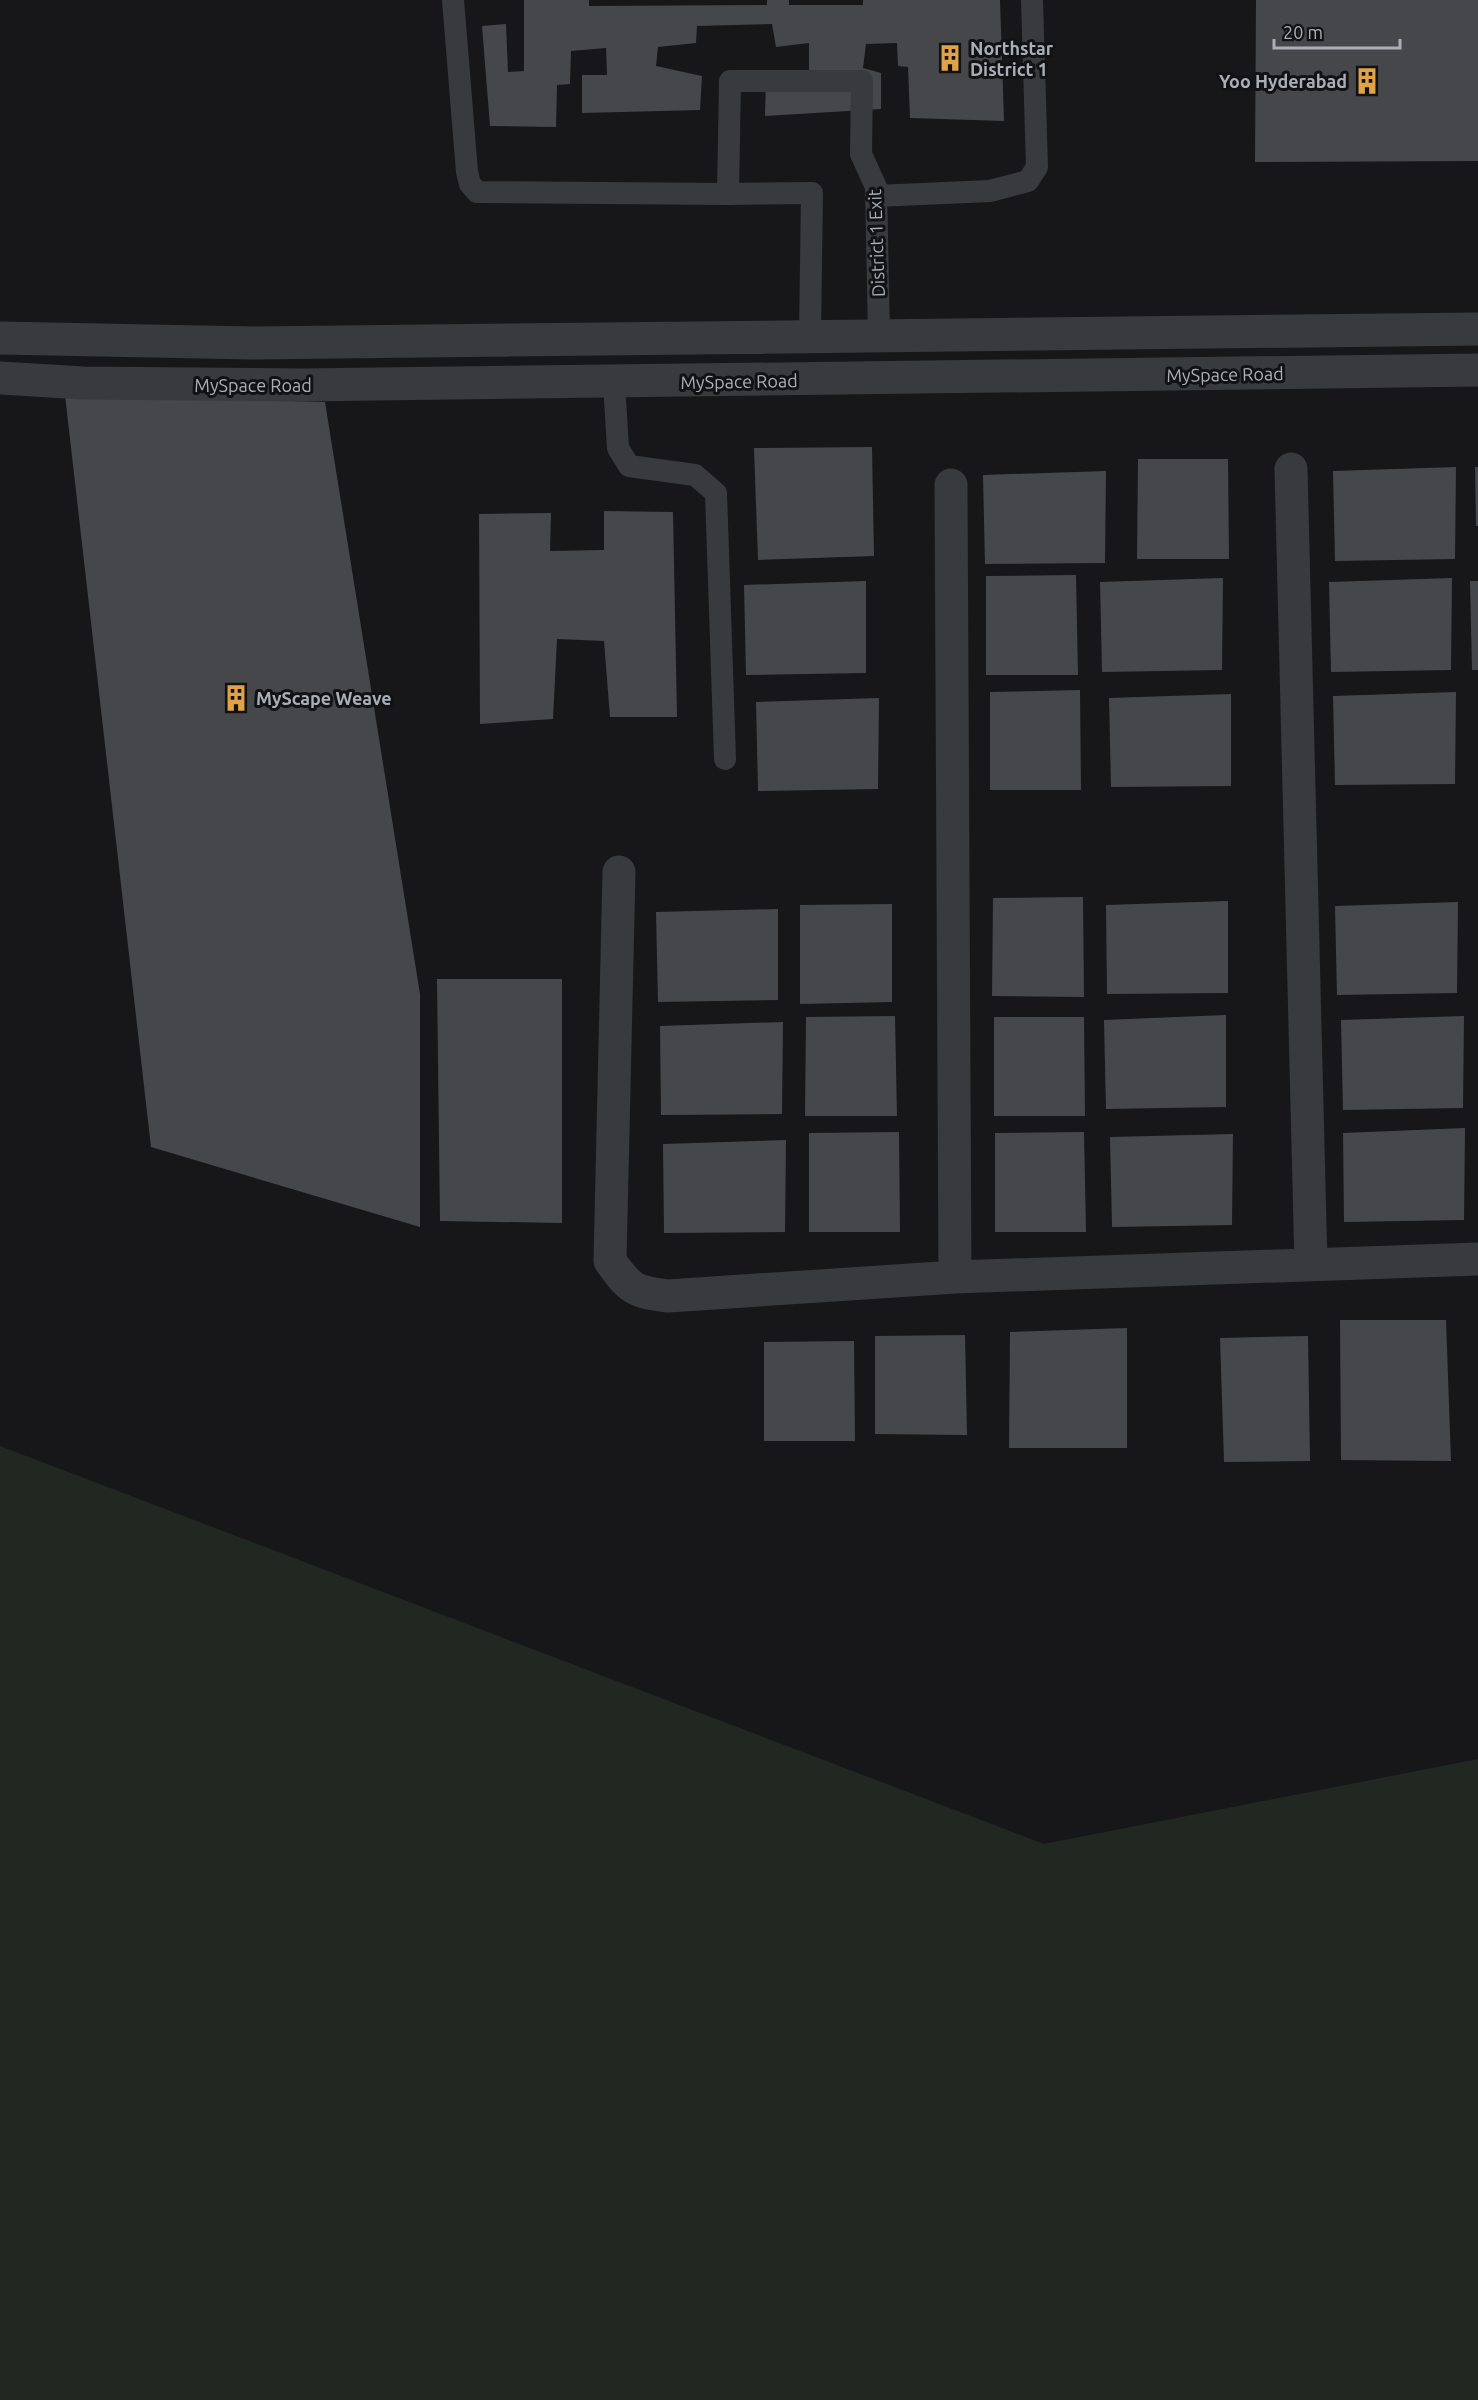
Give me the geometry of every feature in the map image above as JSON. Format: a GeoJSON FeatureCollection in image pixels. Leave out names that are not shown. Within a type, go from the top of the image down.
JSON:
{"type":"FeatureCollection","features":[{"type":"Feature","properties":{"kind":"street"},"geometry":{"type":"LineString","coordinates":[[0,338],[252,343],[1478,329]]}},
{"type":"Feature","properties":{"kind":"street"},"geometry":{"type":"LineString","coordinates":[[711,337],[711,382]]}},
{"type":"Feature","properties":{"kind":"street","name":"MySpace Road"},"geometry":{"type":"LineString","coordinates":[[0,378],[83,383],[239,385],[614,383],[1478,370]]}},
{"type":"Feature","properties":{"kind":"street"},"geometry":{"type":"LineString","coordinates":[[1291,469],[1311,1265]]}},
{"type":"Feature","properties":{"kind":"street"},"geometry":{"type":"LineString","coordinates":[[951,485],[955,1277]]}},
{"type":"Feature","properties":{"kind":"street"},"geometry":{"type":"LineString","coordinates":[[619,872],[610,1261],[622,1278],[638,1292],[668,1296],[955,1277],[1478,1259]]}},
{"type":"Feature","properties":{"kind":"lane"},"geometry":{"type":"LineString","coordinates":[[453,0],[467,171],[470,184],[477,192],[812,194],[810,336]]}},
{"type":"Feature","properties":{"kind":"lane"},"geometry":{"type":"LineString","coordinates":[[876,196],[990,192],[1028,181],[1037,167],[1032,0]]}},
{"type":"Feature","properties":{"kind":"lane","name":"District 1 Exit"},"geometry":{"type":"LineString","coordinates":[[728,194],[730,81],[862,81],[861,154],[876,187],[879,336]]}},
{"type":"Feature","properties":{"kind":"lane"},"geometry":{"type":"LineString","coordinates":[[614,383],[618,448],[629,466],[695,475],[716,493],[725,759]]}},
{"type":"Feature","properties":{"kind":"shaded area"},"geometry":{"type":"Polygon","coordinates":[[[0,1446],[1044,1844],[1478,1759],[1478,2400],[0,2400],[0,1446]]]}},
{"type":"Feature","properties":{"kind":"building","name":"Northstar District 1"},"geometry":{"type":"Polygon","coordinates":[[[524,0],[589,0],[589,6],[767,5],[767,0],[789,0],[789,5],[863,5],[863,0],[1000,0],[1004,121],[910,118],[908,67],[898,66],[897,43],[866,44],[863,68],[881,73],[881,109],[765,116],[766,77],[809,73],[809,43],[776,47],[772,24],[697,26],[696,43],[658,47],[656,66],[702,76],[700,110],[582,113],[582,75],[607,75],[606,48],[571,51],[570,84],[557,85],[556,127],[490,126],[482,26],[506,24],[508,72],[524,71],[524,0]]]}},
{"type":"Feature","properties":{"kind":"building","name":"Yoo Hyderabad"},"geometry":{"type":"Polygon","coordinates":[[[1256,0],[1478,0],[1478,161],[1255,162],[1256,0]]]}},
{"type":"Feature","properties":{"kind":"building","name":"MyScape Weave"},"geometry":{"type":"Polygon","coordinates":[[[65,395],[325,402],[420,994],[420,1227],[151,1147],[65,395]]]}},
{"type":"Feature","properties":{"kind":"building"},"geometry":{"type":"Polygon","coordinates":[[[872,447],[874,556],[758,560],[754,448],[872,447]]]}},
{"type":"Feature","properties":{"kind":"building"},"geometry":{"type":"Polygon","coordinates":[[[1138,459],[1228,459],[1229,559],[1137,559],[1138,459]]]}},
{"type":"Feature","properties":{"kind":"building"},"geometry":{"type":"Polygon","coordinates":[[[1456,467],[1455,559],[1335,561],[1333,471],[1456,467]]]}},
{"type":"Feature","properties":{"kind":"building"},"geometry":{"type":"Polygon","coordinates":[[[1475,467],[1478,467],[1478,526],[1476,526],[1475,467]]]}},
{"type":"Feature","properties":{"kind":"building"},"geometry":{"type":"Polygon","coordinates":[[[1106,471],[1105,563],[985,564],[983,475],[1106,471]]]}},
{"type":"Feature","properties":{"kind":"building"},"geometry":{"type":"Polygon","coordinates":[[[604,511],[673,512],[677,717],[610,717],[604,641],[557,639],[553,719],[480,724],[479,514],[551,513],[550,551],[604,550],[604,511]]]}},
{"type":"Feature","properties":{"kind":"building"},"geometry":{"type":"Polygon","coordinates":[[[1076,575],[1078,675],[986,675],[986,576],[1076,575]]]}},
{"type":"Feature","properties":{"kind":"building"},"geometry":{"type":"Polygon","coordinates":[[[1223,578],[1222,670],[1102,672],[1100,582],[1223,578]]]}},
{"type":"Feature","properties":{"kind":"building"},"geometry":{"type":"Polygon","coordinates":[[[1452,578],[1451,670],[1331,672],[1329,582],[1452,578]]]}},
{"type":"Feature","properties":{"kind":"building"},"geometry":{"type":"Polygon","coordinates":[[[866,581],[866,673],[746,675],[744,585],[866,581]]]}},
{"type":"Feature","properties":{"kind":"building"},"geometry":{"type":"Polygon","coordinates":[[[1470,581],[1478,581],[1478,670],[1472,670],[1470,581]]]}},
{"type":"Feature","properties":{"kind":"building"},"geometry":{"type":"Polygon","coordinates":[[[1080,690],[1081,790],[990,790],[990,692],[1080,690]]]}},
{"type":"Feature","properties":{"kind":"building"},"geometry":{"type":"Polygon","coordinates":[[[1456,692],[1455,784],[1335,785],[1333,696],[1456,692]]]}},
{"type":"Feature","properties":{"kind":"building"},"geometry":{"type":"Polygon","coordinates":[[[1231,694],[1231,786],[1111,787],[1109,698],[1231,694]]]}},
{"type":"Feature","properties":{"kind":"building"},"geometry":{"type":"Polygon","coordinates":[[[879,698],[878,789],[758,791],[756,702],[879,698]]]}},
{"type":"Feature","properties":{"kind":"building"},"geometry":{"type":"Polygon","coordinates":[[[1083,897],[1084,997],[992,996],[993,898],[1083,897]]]}},
{"type":"Feature","properties":{"kind":"building"},"geometry":{"type":"Polygon","coordinates":[[[1228,901],[1228,993],[1107,994],[1106,905],[1228,901]]]}},
{"type":"Feature","properties":{"kind":"building"},"geometry":{"type":"Polygon","coordinates":[[[1458,902],[1457,993],[1337,995],[1335,906],[1458,902]]]}},
{"type":"Feature","properties":{"kind":"building"},"geometry":{"type":"Polygon","coordinates":[[[892,904],[892,1002],[800,1004],[800,905],[892,904]]]}},
{"type":"Feature","properties":{"kind":"building"},"geometry":{"type":"Polygon","coordinates":[[[778,909],[778,1000],[658,1002],[656,912],[778,909]]]}},
{"type":"Feature","properties":{"kind":"building"},"geometry":{"type":"Polygon","coordinates":[[[437,979],[562,979],[562,1223],[440,1221],[437,979]]]}},
{"type":"Feature","properties":{"kind":"building"},"geometry":{"type":"Polygon","coordinates":[[[1226,1015],[1226,1107],[1106,1109],[1104,1020],[1226,1015]]]}},
{"type":"Feature","properties":{"kind":"building"},"geometry":{"type":"Polygon","coordinates":[[[895,1016],[897,1116],[805,1116],[806,1017],[895,1016]]]}},
{"type":"Feature","properties":{"kind":"building"},"geometry":{"type":"Polygon","coordinates":[[[1464,1016],[1463,1108],[1343,1110],[1341,1020],[1464,1016]]]}},
{"type":"Feature","properties":{"kind":"building"},"geometry":{"type":"Polygon","coordinates":[[[994,1017],[1084,1017],[1085,1116],[994,1116],[994,1017]]]}},
{"type":"Feature","properties":{"kind":"building"},"geometry":{"type":"Polygon","coordinates":[[[783,1022],[782,1114],[661,1115],[660,1026],[783,1022]]]}},
{"type":"Feature","properties":{"kind":"building"},"geometry":{"type":"Polygon","coordinates":[[[1465,1128],[1464,1220],[1344,1222],[1343,1133],[1465,1128]]]}},
{"type":"Feature","properties":{"kind":"building"},"geometry":{"type":"Polygon","coordinates":[[[899,1132],[900,1232],[809,1232],[809,1133],[899,1132]]]}},
{"type":"Feature","properties":{"kind":"building"},"geometry":{"type":"Polygon","coordinates":[[[1084,1132],[1086,1232],[995,1232],[995,1133],[1084,1132]]]}},
{"type":"Feature","properties":{"kind":"building"},"geometry":{"type":"Polygon","coordinates":[[[1233,1134],[1232,1225],[1112,1227],[1110,1137],[1233,1134]]]}},
{"type":"Feature","properties":{"kind":"building"},"geometry":{"type":"Polygon","coordinates":[[[786,1140],[785,1232],[664,1233],[663,1144],[786,1140]]]}},
{"type":"Feature","properties":{"kind":"building"},"geometry":{"type":"Polygon","coordinates":[[[1340,1320],[1446,1320],[1451,1461],[1341,1460],[1340,1320]]]}},
{"type":"Feature","properties":{"kind":"building"},"geometry":{"type":"Polygon","coordinates":[[[1127,1328],[1127,1448],[1009,1448],[1010,1332],[1127,1328]]]}},
{"type":"Feature","properties":{"kind":"building"},"geometry":{"type":"Polygon","coordinates":[[[965,1335],[967,1435],[875,1434],[875,1336],[965,1335]]]}},
{"type":"Feature","properties":{"kind":"building"},"geometry":{"type":"Polygon","coordinates":[[[1308,1336],[1310,1461],[1224,1462],[1220,1338],[1308,1336]]]}},
{"type":"Feature","properties":{"kind":"building"},"geometry":{"type":"Polygon","coordinates":[[[854,1341],[855,1441],[764,1441],[764,1342],[854,1341]]]}},
{"type":"Feature","properties":{"kind":"place","name":"Northstar District 1"},"geometry":{"type":"Point","coordinates":[950,58]}},
{"type":"Feature","properties":{"kind":"place","name":"Yoo Hyderabad"},"geometry":{"type":"Point","coordinates":[1367,81]}},
{"type":"Feature","properties":{"kind":"place","name":"MyScape Weave"},"geometry":{"type":"Point","coordinates":[236,698]}}]}
